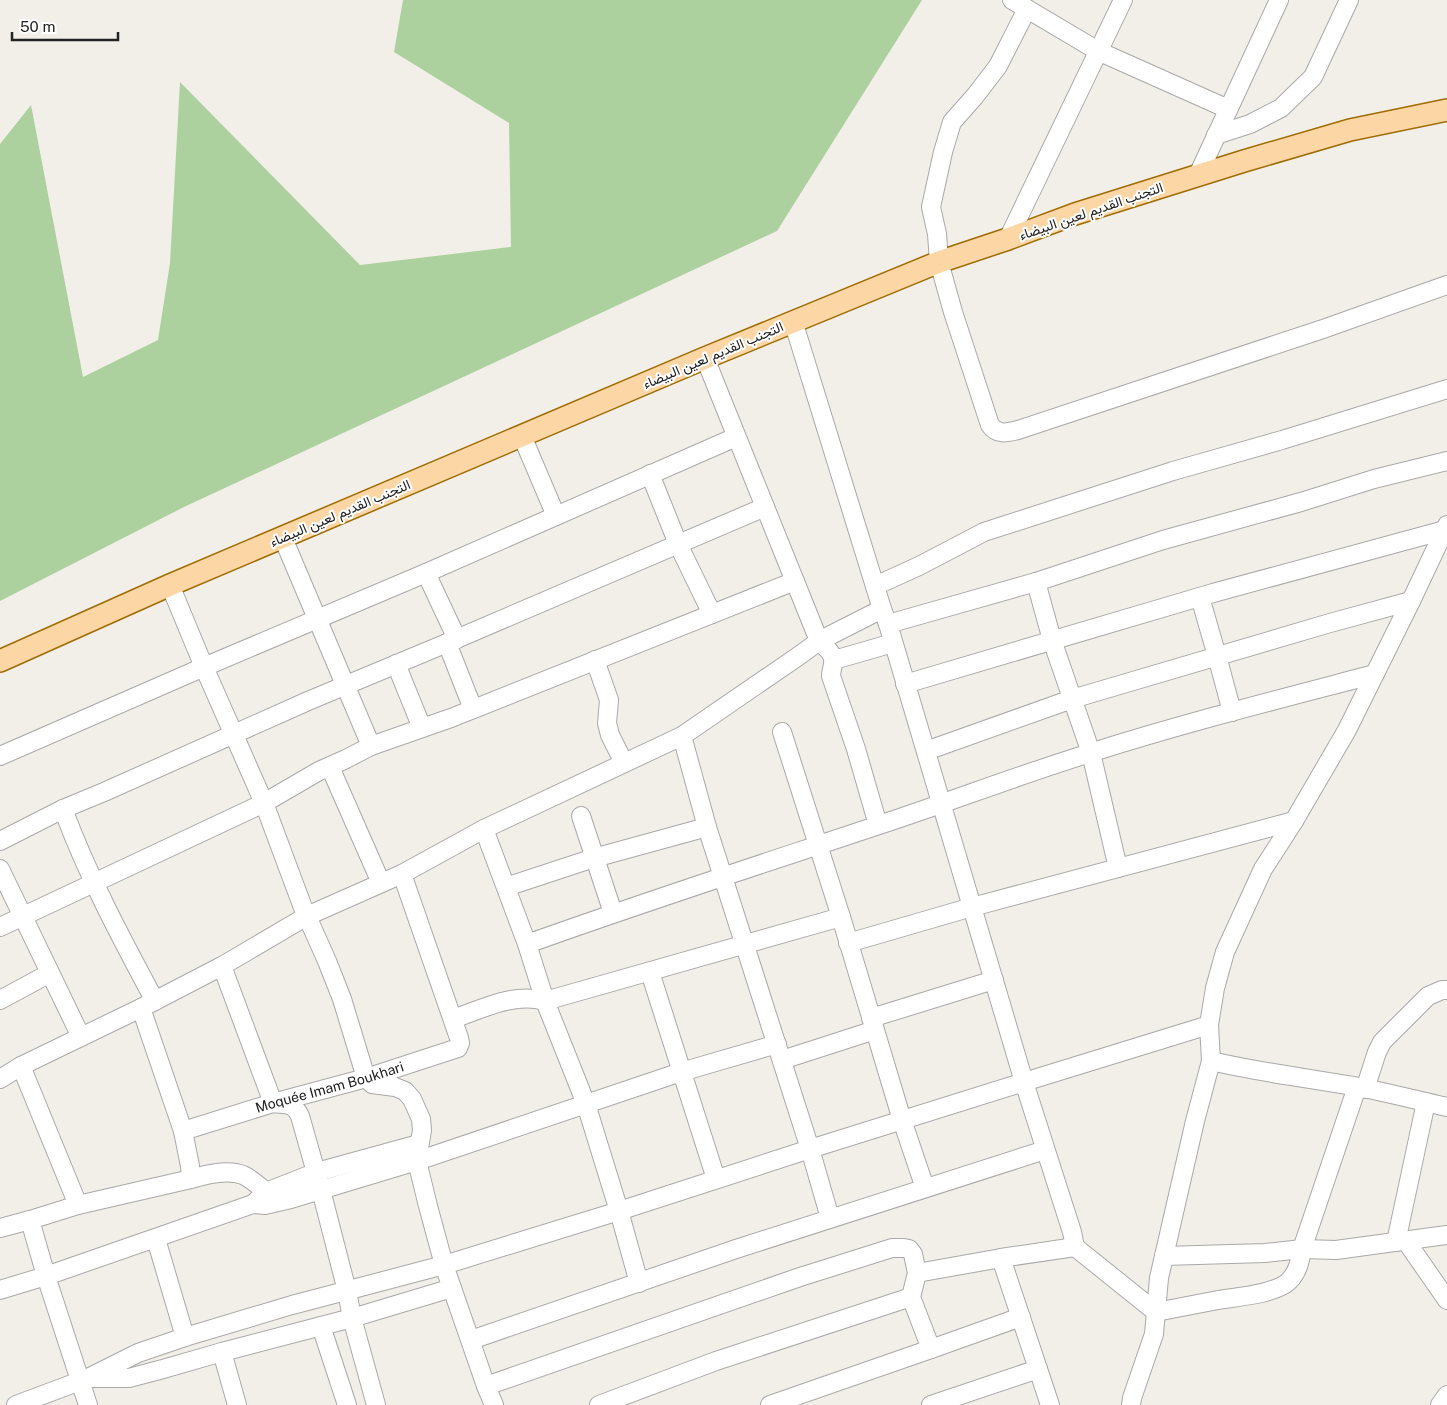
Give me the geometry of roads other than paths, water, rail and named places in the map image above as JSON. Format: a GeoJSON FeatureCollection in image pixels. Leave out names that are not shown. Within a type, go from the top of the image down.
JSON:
{"type":"FeatureCollection","features":[{"type":"Feature","properties":{"kind":"main road","name":"التجنب القديم لعين البيضاء"},"geometry":{"type":"LineString","coordinates":[[0,661],[170,586],[704,358],[939,262],[1076,214],[1350,130],[1447,110]]}},
{"type":"Feature","properties":{"kind":"street"},"geometry":{"type":"LineString","coordinates":[[1012,0],[1098,51],[1228,109]]}},
{"type":"Feature","properties":{"kind":"street"},"geometry":{"type":"LineString","coordinates":[[1008,239],[1123,0]]}},
{"type":"Feature","properties":{"kind":"street"},"geometry":{"type":"LineString","coordinates":[[1198,176],[1279,0]]}},
{"type":"Feature","properties":{"kind":"street"},"geometry":{"type":"LineString","coordinates":[[1216,135],[1250,124],[1281,108],[1313,77],[1349,0]]}},
{"type":"Feature","properties":{"kind":"street"},"geometry":{"type":"LineString","coordinates":[[1027,9],[998,66],[952,122],[931,206],[937,234],[939,262],[993,429],[1000,432],[1018,430],[1314,332],[1447,285]]}},
{"type":"Feature","properties":{"kind":"street"},"geometry":{"type":"LineString","coordinates":[[793,321],[926,751],[1024,1082],[1068,1218],[1075,1247],[1156,1312],[1256,1294],[1288,1283],[1298,1267],[1302,1249],[1361,1088],[1382,1042],[1428,996],[1442,990],[1447,990]]}},
{"type":"Feature","properties":{"kind":"street"},"geometry":{"type":"LineString","coordinates":[[704,358],[818,641],[834,660],[831,676],[856,749],[878,825]]}},
{"type":"Feature","properties":{"kind":"street"},"geometry":{"type":"LineString","coordinates":[[875,586],[919,566],[984,532],[1173,471],[1282,440],[1447,389]]}},
{"type":"Feature","properties":{"kind":"street"},"geometry":{"type":"LineString","coordinates":[[522,436],[556,516]]}},
{"type":"Feature","properties":{"kind":"street"},"geometry":{"type":"LineString","coordinates":[[0,756],[426,573],[736,437]]}},
{"type":"Feature","properties":{"kind":"street"},"geometry":{"type":"LineString","coordinates":[[0,1079],[21,1066],[148,1005],[222,966],[307,916],[402,874],[484,829],[682,736],[818,641],[885,617],[1036,582],[1163,540],[1301,502],[1374,479],[1447,461]]}},
{"type":"Feature","properties":{"kind":"street"},"geometry":{"type":"LineString","coordinates":[[650,474],[678,544],[712,614]]}},
{"type":"Feature","properties":{"kind":"street"},"geometry":{"type":"LineString","coordinates":[[0,842],[63,809],[234,733],[765,507]]}},
{"type":"Feature","properties":{"kind":"street"},"geometry":{"type":"LineString","coordinates":[[905,684],[1446,527],[1441,554],[1411,601],[1347,730],[1294,821],[1263,869],[1226,952],[1215,988],[1209,1025],[1211,1061],[1164,1256],[1154,1334],[1131,1405]]}},
{"type":"Feature","properties":{"kind":"street"},"geometry":{"type":"LineString","coordinates":[[283,538],[370,746]]}},
{"type":"Feature","properties":{"kind":"street"},"geometry":{"type":"LineString","coordinates":[[426,573],[452,641],[473,709]]}},
{"type":"Feature","properties":{"kind":"street"},"geometry":{"type":"LineString","coordinates":[[0,927],[264,803],[319,771],[370,746],[451,718],[795,582]]}},
{"type":"Feature","properties":{"kind":"street"},"geometry":{"type":"LineString","coordinates":[[1036,582],[1052,640],[1090,753],[1118,868]]}},
{"type":"Feature","properties":{"kind":"street"},"geometry":{"type":"LineString","coordinates":[[170,586],[264,803],[307,916],[327,961],[342,999],[366,1078],[372,1084],[396,1087],[405,1092],[412,1099],[421,1119],[422,1130],[418,1153],[444,1265],[494,1405]]}},
{"type":"Feature","properties":{"kind":"street"},"geometry":{"type":"LineString","coordinates":[[1200,597],[1218,656],[1232,712]]}},
{"type":"Feature","properties":{"kind":"street"},"geometry":{"type":"LineString","coordinates":[[926,751],[1072,699],[1411,601]]}},
{"type":"Feature","properties":{"kind":"street"},"geometry":{"type":"LineString","coordinates":[[834,660],[893,643]]}},
{"type":"Feature","properties":{"kind":"street"},"geometry":{"type":"LineString","coordinates":[[595,660],[609,700],[607,723],[610,735],[624,763]]}},
{"type":"Feature","properties":{"kind":"street"},"geometry":{"type":"LineString","coordinates":[[396,664],[422,728]]}},
{"type":"Feature","properties":{"kind":"street"},"geometry":{"type":"LineString","coordinates":[[528,944],[613,913],[1090,753],[1232,712],[1375,674]]}},
{"type":"Feature","properties":{"kind":"street"},"geometry":{"type":"LineString","coordinates":[[782,732],[841,917],[902,1120],[925,1188]]}},
{"type":"Feature","properties":{"kind":"street"},"geometry":{"type":"LineString","coordinates":[[682,736],[707,827],[810,1149],[830,1218]]}},
{"type":"Feature","properties":{"kind":"street"},"geometry":{"type":"LineString","coordinates":[[330,767],[381,883]]}},
{"type":"Feature","properties":{"kind":"street"},"geometry":{"type":"LineString","coordinates":[[63,809],[93,883],[124,945],[148,1005],[183,1130],[191,1179]]}},
{"type":"Feature","properties":{"kind":"street"},"geometry":{"type":"LineString","coordinates":[[581,816],[613,913]]}},
{"type":"Feature","properties":{"kind":"street"},"geometry":{"type":"LineString","coordinates":[[848,942],[1294,821]]}},
{"type":"Feature","properties":{"kind":"street"},"geometry":{"type":"LineString","coordinates":[[506,887],[594,858],[707,827]]}},
{"type":"Feature","properties":{"kind":"street"},"geometry":{"type":"LineString","coordinates":[[484,829],[528,944],[545,1001],[586,1104],[639,1283]]}},
{"type":"Feature","properties":{"kind":"street"},"geometry":{"type":"LineString","coordinates":[[0,869],[81,1037]]}},
{"type":"Feature","properties":{"kind":"street","name":"Moquée Imam Boukhari"},"geometry":{"type":"LineString","coordinates":[[183,1130],[366,1078],[458,1048],[460,1043],[402,874]]}},
{"type":"Feature","properties":{"kind":"street"},"geometry":{"type":"LineString","coordinates":[[452,1019],[507,1001],[530,998],[545,1001],[841,917]]}},
{"type":"Feature","properties":{"kind":"street"},"geometry":{"type":"LineString","coordinates":[[222,966],[273,1103],[292,1105],[300,1116],[322,1190],[352,1318],[376,1405]]}},
{"type":"Feature","properties":{"kind":"street"},"geometry":{"type":"LineString","coordinates":[[650,972],[716,1179]]}},
{"type":"Feature","properties":{"kind":"street"},"geometry":{"type":"LineString","coordinates":[[0,1000],[50,973]]}},
{"type":"Feature","properties":{"kind":"street"},"geometry":{"type":"LineString","coordinates":[[253,1204],[265,1205],[322,1190],[418,1153],[586,1104],[681,1072],[779,1052],[873,1024],[994,980]]}},
{"type":"Feature","properties":{"kind":"street"},"geometry":{"type":"LineString","coordinates":[[16,1405],[84,1379],[138,1354],[185,1337],[444,1265],[1209,1025]]}},
{"type":"Feature","properties":{"kind":"street"},"geometry":{"type":"LineString","coordinates":[[1211,1061],[1249,1070],[1297,1076],[1361,1088],[1447,1107]]}},
{"type":"Feature","properties":{"kind":"street"},"geometry":{"type":"LineString","coordinates":[[21,1066],[78,1205]]}},
{"type":"Feature","properties":{"kind":"street"},"geometry":{"type":"LineString","coordinates":[[1426,1102],[1401,1242],[1447,1300]]}},
{"type":"Feature","properties":{"kind":"street"},"geometry":{"type":"LineString","coordinates":[[471,1340],[830,1218],[1045,1150]]}},
{"type":"Feature","properties":{"kind":"street"},"geometry":{"type":"LineString","coordinates":[[0,1290],[156,1239],[253,1204],[266,1192],[317,1172],[418,1153]]}},
{"type":"Feature","properties":{"kind":"street"},"geometry":{"type":"LineString","coordinates":[[0,1228],[78,1205],[203,1175],[227,1172],[242,1175],[252,1180],[266,1192]]}},
{"type":"Feature","properties":{"kind":"street"},"geometry":{"type":"LineString","coordinates":[[30,1220],[46,1276],[84,1379],[88,1405]]}},
{"type":"Feature","properties":{"kind":"street"},"geometry":{"type":"LineString","coordinates":[[1164,1256],[1302,1249],[1336,1250],[1401,1242],[1446,1232]]}},
{"type":"Feature","properties":{"kind":"street"},"geometry":{"type":"LineString","coordinates":[[156,1239],[185,1337]]}},
{"type":"Feature","properties":{"kind":"street"},"geometry":{"type":"LineString","coordinates":[[917,1273],[1075,1247]]}},
{"type":"Feature","properties":{"kind":"street"},"geometry":{"type":"LineString","coordinates":[[486,1386],[791,1280],[892,1248],[909,1249],[913,1254],[917,1273],[911,1298],[931,1349]]}},
{"type":"Feature","properties":{"kind":"street"},"geometry":{"type":"LineString","coordinates":[[1001,1258],[1050,1405]]}},
{"type":"Feature","properties":{"kind":"street"},"geometry":{"type":"LineString","coordinates":[[84,1379],[129,1378],[352,1318],[452,1288]]}},
{"type":"Feature","properties":{"kind":"street"},"geometry":{"type":"LineString","coordinates":[[599,1405],[716,1361],[911,1298]]}},
{"type":"Feature","properties":{"kind":"street"},"geometry":{"type":"LineString","coordinates":[[770,1405],[1021,1316]]}},
{"type":"Feature","properties":{"kind":"street"},"geometry":{"type":"LineString","coordinates":[[321,1326],[347,1405]]}},
{"type":"Feature","properties":{"kind":"street"},"geometry":{"type":"LineString","coordinates":[[222,1352],[237,1405]]}},
{"type":"Feature","properties":{"kind":"street"},"geometry":{"type":"LineString","coordinates":[[932,1405],[1038,1369]]}},
{"type":"Feature","properties":{"kind":"street"},"geometry":{"type":"LineString","coordinates":[[1440,1405],[1447,1394]]}}]}
